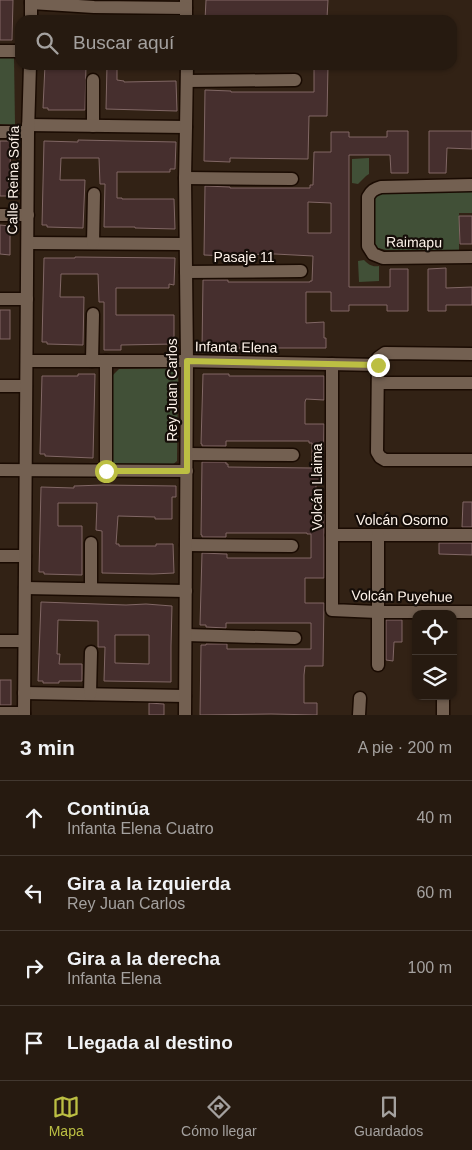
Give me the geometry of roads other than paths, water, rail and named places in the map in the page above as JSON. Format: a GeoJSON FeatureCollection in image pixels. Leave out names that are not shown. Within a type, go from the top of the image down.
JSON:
{"type":"FeatureCollection","features":[{"type":"Feature","properties":{"kind":"street"},"geometry":{"type":"LineString","coordinates":[[31,15],[31,2],[94,3],[186,9]]}},
{"type":"Feature","properties":{"kind":"street"},"geometry":{"type":"LineString","coordinates":[[0,51],[15,50]]}},
{"type":"Feature","properties":{"kind":"street","name":"Calle Reina Sofía"},"geometry":{"type":"LineString","coordinates":[[24,714],[30,70]]}},
{"type":"Feature","properties":{"kind":"street","name":"Rey Juan Carlos"},"geometry":{"type":"LineString","coordinates":[[185,715],[187,471],[185,244],[186,70]]}},
{"type":"Feature","properties":{"kind":"street"},"geometry":{"type":"LineString","coordinates":[[93,80],[93,126]]}},
{"type":"Feature","properties":{"kind":"street"},"geometry":{"type":"LineString","coordinates":[[187,81],[295,80]]}},
{"type":"Feature","properties":{"kind":"street"},"geometry":{"type":"LineString","coordinates":[[0,132],[28,128],[93,126],[186,127]]}},
{"type":"Feature","properties":{"kind":"street"},"geometry":{"type":"LineString","coordinates":[[185,178],[292,179]]}},
{"type":"Feature","properties":{"kind":"street","name":"Raimapu"},"geometry":{"type":"LineString","coordinates":[[472,185],[381,187],[370,192],[368,197],[368,246],[373,254],[383,258],[472,257]]}},
{"type":"Feature","properties":{"kind":"street"},"geometry":{"type":"LineString","coordinates":[[93,243],[94,194]]}},
{"type":"Feature","properties":{"kind":"street"},"geometry":{"type":"LineString","coordinates":[[0,215],[28,215]]}},
{"type":"Feature","properties":{"kind":"street"},"geometry":{"type":"LineString","coordinates":[[28,243],[185,244]]}},
{"type":"Feature","properties":{"kind":"street","name":"Pasaje 11"},"geometry":{"type":"LineString","coordinates":[[186,272],[301,271]]}},
{"type":"Feature","properties":{"kind":"street"},"geometry":{"type":"LineString","coordinates":[[0,299],[27,299]]}},
{"type":"Feature","properties":{"kind":"street"},"geometry":{"type":"LineString","coordinates":[[92,361],[93,314]]}},
{"type":"Feature","properties":{"kind":"street"},"geometry":{"type":"LineString","coordinates":[[472,354],[385,353],[378,358],[377,452],[385,460],[472,460]]}},
{"type":"Feature","properties":{"kind":"street","name":"Infanta Elena"},"geometry":{"type":"LineString","coordinates":[[26,361],[187,361],[378,365]]}},
{"type":"Feature","properties":{"kind":"street"},"geometry":{"type":"LineString","coordinates":[[106,361],[106,471]]}},
{"type":"Feature","properties":{"kind":"street","name":"Volcán Llaima"},"geometry":{"type":"LineString","coordinates":[[332,364],[332,610]]}},
{"type":"Feature","properties":{"kind":"street"},"geometry":{"type":"LineString","coordinates":[[378,383],[472,383]]}},
{"type":"Feature","properties":{"kind":"street"},"geometry":{"type":"LineString","coordinates":[[0,386],[26,386]]}},
{"type":"Feature","properties":{"kind":"street"},"geometry":{"type":"LineString","coordinates":[[187,454],[293,455]]}},
{"type":"Feature","properties":{"kind":"street"},"geometry":{"type":"LineString","coordinates":[[0,470],[187,471]]}},
{"type":"Feature","properties":{"kind":"street","name":"Volcán Osorno"},"geometry":{"type":"LineString","coordinates":[[332,535],[472,536]]}},
{"type":"Feature","properties":{"kind":"street"},"geometry":{"type":"LineString","coordinates":[[378,535],[378,665]]}},
{"type":"Feature","properties":{"kind":"street"},"geometry":{"type":"LineString","coordinates":[[91,543],[91,589]]}},
{"type":"Feature","properties":{"kind":"street"},"geometry":{"type":"LineString","coordinates":[[186,545],[292,546]]}},
{"type":"Feature","properties":{"kind":"street"},"geometry":{"type":"LineString","coordinates":[[0,556],[25,556]]}},
{"type":"Feature","properties":{"kind":"street"},"geometry":{"type":"LineString","coordinates":[[25,588],[186,591]]}},
{"type":"Feature","properties":{"kind":"street","name":"Volcán Puyehue"},"geometry":{"type":"LineString","coordinates":[[332,610],[412,612]]}},
{"type":"Feature","properties":{"kind":"street","name":"Volcán Puyehue"},"geometry":{"type":"LineString","coordinates":[[457,613],[472,612]]}},
{"type":"Feature","properties":{"kind":"street"},"geometry":{"type":"LineString","coordinates":[[186,635],[295,638]]}},
{"type":"Feature","properties":{"kind":"street"},"geometry":{"type":"LineString","coordinates":[[0,640],[24,641]]}},
{"type":"Feature","properties":{"kind":"street"},"geometry":{"type":"LineString","coordinates":[[90,694],[91,652]]}},
{"type":"Feature","properties":{"kind":"street"},"geometry":{"type":"LineString","coordinates":[[24,693],[185,696]]}},
{"type":"Feature","properties":{"kind":"street"},"geometry":{"type":"LineString","coordinates":[[359,715],[360,698]]}},
{"type":"Feature","properties":{"kind":"street"},"geometry":{"type":"LineString","coordinates":[[442,715],[443,700]]}},
{"type":"Feature","properties":{"kind":"street"},"geometry":{"type":"LineString","coordinates":[[0,713],[24,714]]}}]}
